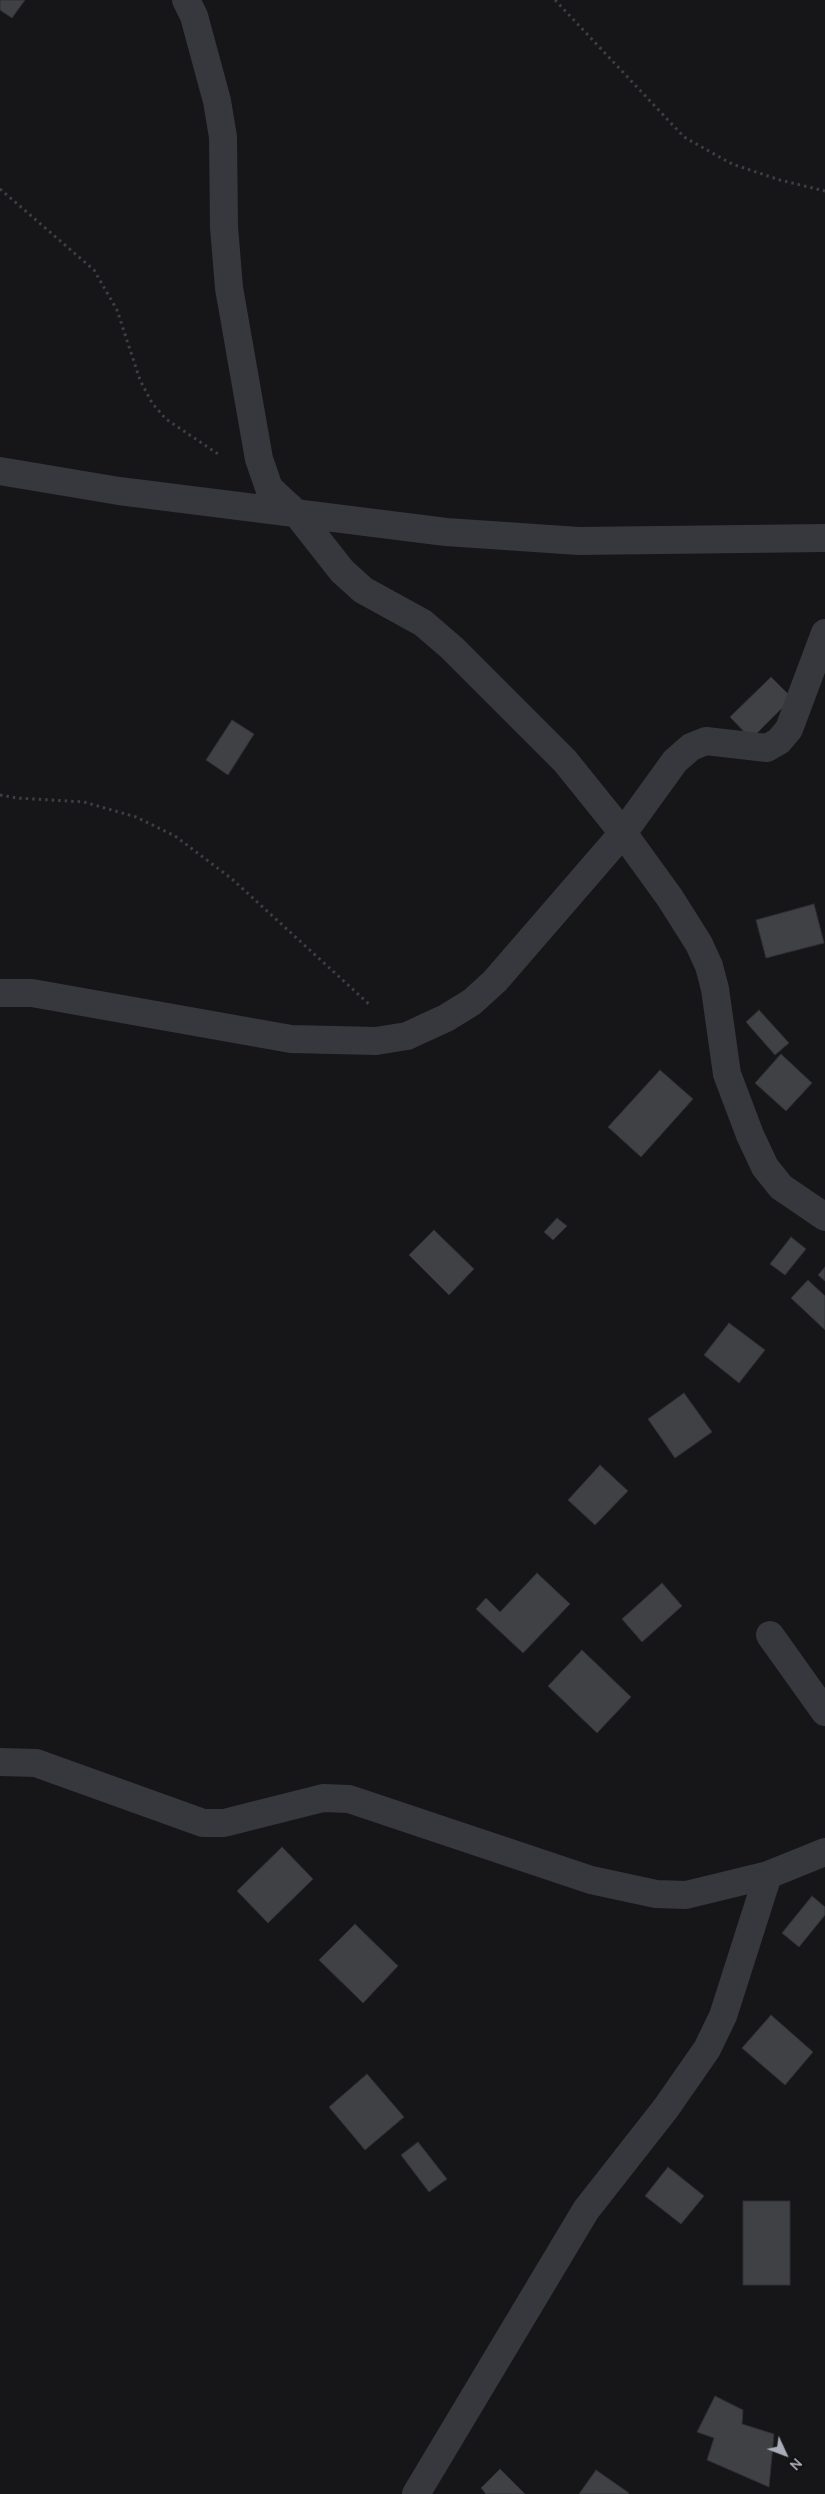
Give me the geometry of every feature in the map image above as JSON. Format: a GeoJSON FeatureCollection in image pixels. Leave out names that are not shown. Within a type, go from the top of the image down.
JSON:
{"type":"FeatureCollection","features":[{"type":"Feature","properties":{"kind":"street"},"geometry":{"type":"LineString","coordinates":[[186,0],[194,16],[217,101],[223,137],[224,227],[229,288],[260,465],[269,488],[298,515],[342,572],[363,590],[423,623],[452,648],[566,761],[623,833],[670,898],[698,944],[708,966],[715,990],[727,1074],[750,1135],[765,1167],[781,1187],[825,1217]]}},
{"type":"Feature","properties":{"kind":"street"},"geometry":{"type":"LineString","coordinates":[[0,470],[119,492],[446,532],[579,541],[825,538]]}},
{"type":"Feature","properties":{"kind":"street"},"geometry":{"type":"LineString","coordinates":[[0,992],[32,993],[291,1039],[376,1041],[407,1036],[446,1018],[472,1002],[495,981],[623,833],[675,761],[691,746],[706,741],[767,748],[779,741],[789,729],[825,633]]}},
{"type":"Feature","properties":{"kind":"street"},"geometry":{"type":"LineString","coordinates":[[770,1635],[825,1712]]}},
{"type":"Feature","properties":{"kind":"street"},"geometry":{"type":"LineString","coordinates":[[0,1762],[36,1763],[203,1823],[224,1823],[323,1798],[349,1799],[591,1880],[656,1894],[686,1895],[768,1875],[825,1852]]}},
{"type":"Feature","properties":{"kind":"street"},"geometry":{"type":"LineString","coordinates":[[416,2494],[586,2210],[666,2108],[707,2049],[723,2016],[768,1875]]}},
{"type":"Feature","properties":{"kind":"path"},"geometry":{"type":"LineString","coordinates":[[556,0],[684,137],[732,164],[780,180],[825,191]]}},
{"type":"Feature","properties":{"kind":"path"},"geometry":{"type":"LineString","coordinates":[[0,189],[94,270],[117,310],[140,380],[152,403],[161,414],[269,488]]}},
{"type":"Feature","properties":{"kind":"path"},"geometry":{"type":"LineString","coordinates":[[0,795],[17,798],[84,802],[136,817],[175,836],[232,879],[334,973],[407,1036]]}},
{"type":"Feature","properties":{"kind":"building"},"geometry":{"type":"Polygon","coordinates":[[[0,0],[25,0],[12,18],[0,10],[0,0]]]}},
{"type":"Feature","properties":{"kind":"building"},"geometry":{"type":"Polygon","coordinates":[[[771,677],[792,698],[751,739],[730,717],[771,677]]]}},
{"type":"Feature","properties":{"kind":"building"},"geometry":{"type":"Polygon","coordinates":[[[232,720],[254,734],[228,775],[206,760],[232,720]]]}},
{"type":"Feature","properties":{"kind":"building"},"geometry":{"type":"Polygon","coordinates":[[[814,904],[824,943],[766,958],[756,920],[814,904]]]}},
{"type":"Feature","properties":{"kind":"building"},"geometry":{"type":"Polygon","coordinates":[[[759,1010],[789,1043],[775,1055],[746,1022],[759,1010]]]}},
{"type":"Feature","properties":{"kind":"building"},"geometry":{"type":"Polygon","coordinates":[[[781,1054],[812,1083],[786,1111],[755,1083],[781,1054]]]}},
{"type":"Feature","properties":{"kind":"building"},"geometry":{"type":"Polygon","coordinates":[[[660,1070],[693,1099],[641,1157],[608,1127],[660,1070]]]}},
{"type":"Feature","properties":{"kind":"building"},"geometry":{"type":"Polygon","coordinates":[[[557,1218],[567,1226],[553,1240],[544,1232],[557,1218]]]}},
{"type":"Feature","properties":{"kind":"building"},"geometry":{"type":"Polygon","coordinates":[[[434,1230],[474,1269],[449,1295],[409,1255],[434,1230]]]}},
{"type":"Feature","properties":{"kind":"building"},"geometry":{"type":"Polygon","coordinates":[[[791,1237],[806,1249],[785,1275],[770,1264],[791,1237]]]}},
{"type":"Feature","properties":{"kind":"building"},"geometry":{"type":"Polygon","coordinates":[[[825,1267],[825,1281],[818,1275],[825,1267]]]}},
{"type":"Feature","properties":{"kind":"building"},"geometry":{"type":"Polygon","coordinates":[[[808,1280],[825,1296],[825,1330],[791,1298],[808,1280]]]}},
{"type":"Feature","properties":{"kind":"building"},"geometry":{"type":"Polygon","coordinates":[[[729,1323],[765,1350],[739,1383],[704,1355],[729,1323]]]}},
{"type":"Feature","properties":{"kind":"building"},"geometry":{"type":"Polygon","coordinates":[[[684,1393],[712,1432],[675,1458],[648,1419],[684,1393]]]}},
{"type":"Feature","properties":{"kind":"building"},"geometry":{"type":"Polygon","coordinates":[[[600,1465],[628,1491],[595,1525],[568,1500],[600,1465]]]}},
{"type":"Feature","properties":{"kind":"building"},"geometry":{"type":"Polygon","coordinates":[[[537,1573],[570,1604],[523,1653],[476,1609],[486,1598],[500,1612],[537,1573]]]}},
{"type":"Feature","properties":{"kind":"building"},"geometry":{"type":"Polygon","coordinates":[[[662,1583],[682,1606],[642,1642],[622,1619],[662,1583]]]}},
{"type":"Feature","properties":{"kind":"building"},"geometry":{"type":"Polygon","coordinates":[[[582,1650],[631,1697],[597,1733],[548,1686],[582,1650]]]}},
{"type":"Feature","properties":{"kind":"building"},"geometry":{"type":"Polygon","coordinates":[[[282,1847],[313,1879],[268,1923],[237,1891],[282,1847]]]}},
{"type":"Feature","properties":{"kind":"building"},"geometry":{"type":"Polygon","coordinates":[[[812,1896],[825,1907],[825,1915],[799,1947],[782,1933],[812,1896]]]}},
{"type":"Feature","properties":{"kind":"building"},"geometry":{"type":"Polygon","coordinates":[[[355,1924],[398,1966],[363,2003],[319,1960],[355,1924]]]}},
{"type":"Feature","properties":{"kind":"building"},"geometry":{"type":"Polygon","coordinates":[[[771,2015],[813,2052],[785,2085],[742,2048],[771,2015]]]}},
{"type":"Feature","properties":{"kind":"building"},"geometry":{"type":"Polygon","coordinates":[[[367,2074],[404,2117],[365,2150],[329,2107],[367,2074]]]}},
{"type":"Feature","properties":{"kind":"building"},"geometry":{"type":"Polygon","coordinates":[[[418,2142],[447,2179],[429,2192],[401,2155],[418,2142]]]}},
{"type":"Feature","properties":{"kind":"building"},"geometry":{"type":"Polygon","coordinates":[[[668,2167],[704,2196],[681,2224],[645,2196],[668,2167]]]}},
{"type":"Feature","properties":{"kind":"building"},"geometry":{"type":"Polygon","coordinates":[[[743,2201],[790,2201],[790,2285],[743,2285],[743,2201]]]}},
{"type":"Feature","properties":{"kind":"building"},"geometry":{"type":"Polygon","coordinates":[[[715,2396],[743,2410],[742,2424],[774,2434],[769,2487],[707,2460],[714,2438],[697,2432],[715,2396]]]}},
{"type":"Feature","properties":{"kind":"building"},"geometry":{"type":"Polygon","coordinates":[[[500,2469],[525,2494],[486,2494],[481,2488],[500,2469]]]}},
{"type":"Feature","properties":{"kind":"building"},"geometry":{"type":"Polygon","coordinates":[[[596,2470],[629,2493],[579,2494],[596,2470]]]}}]}
